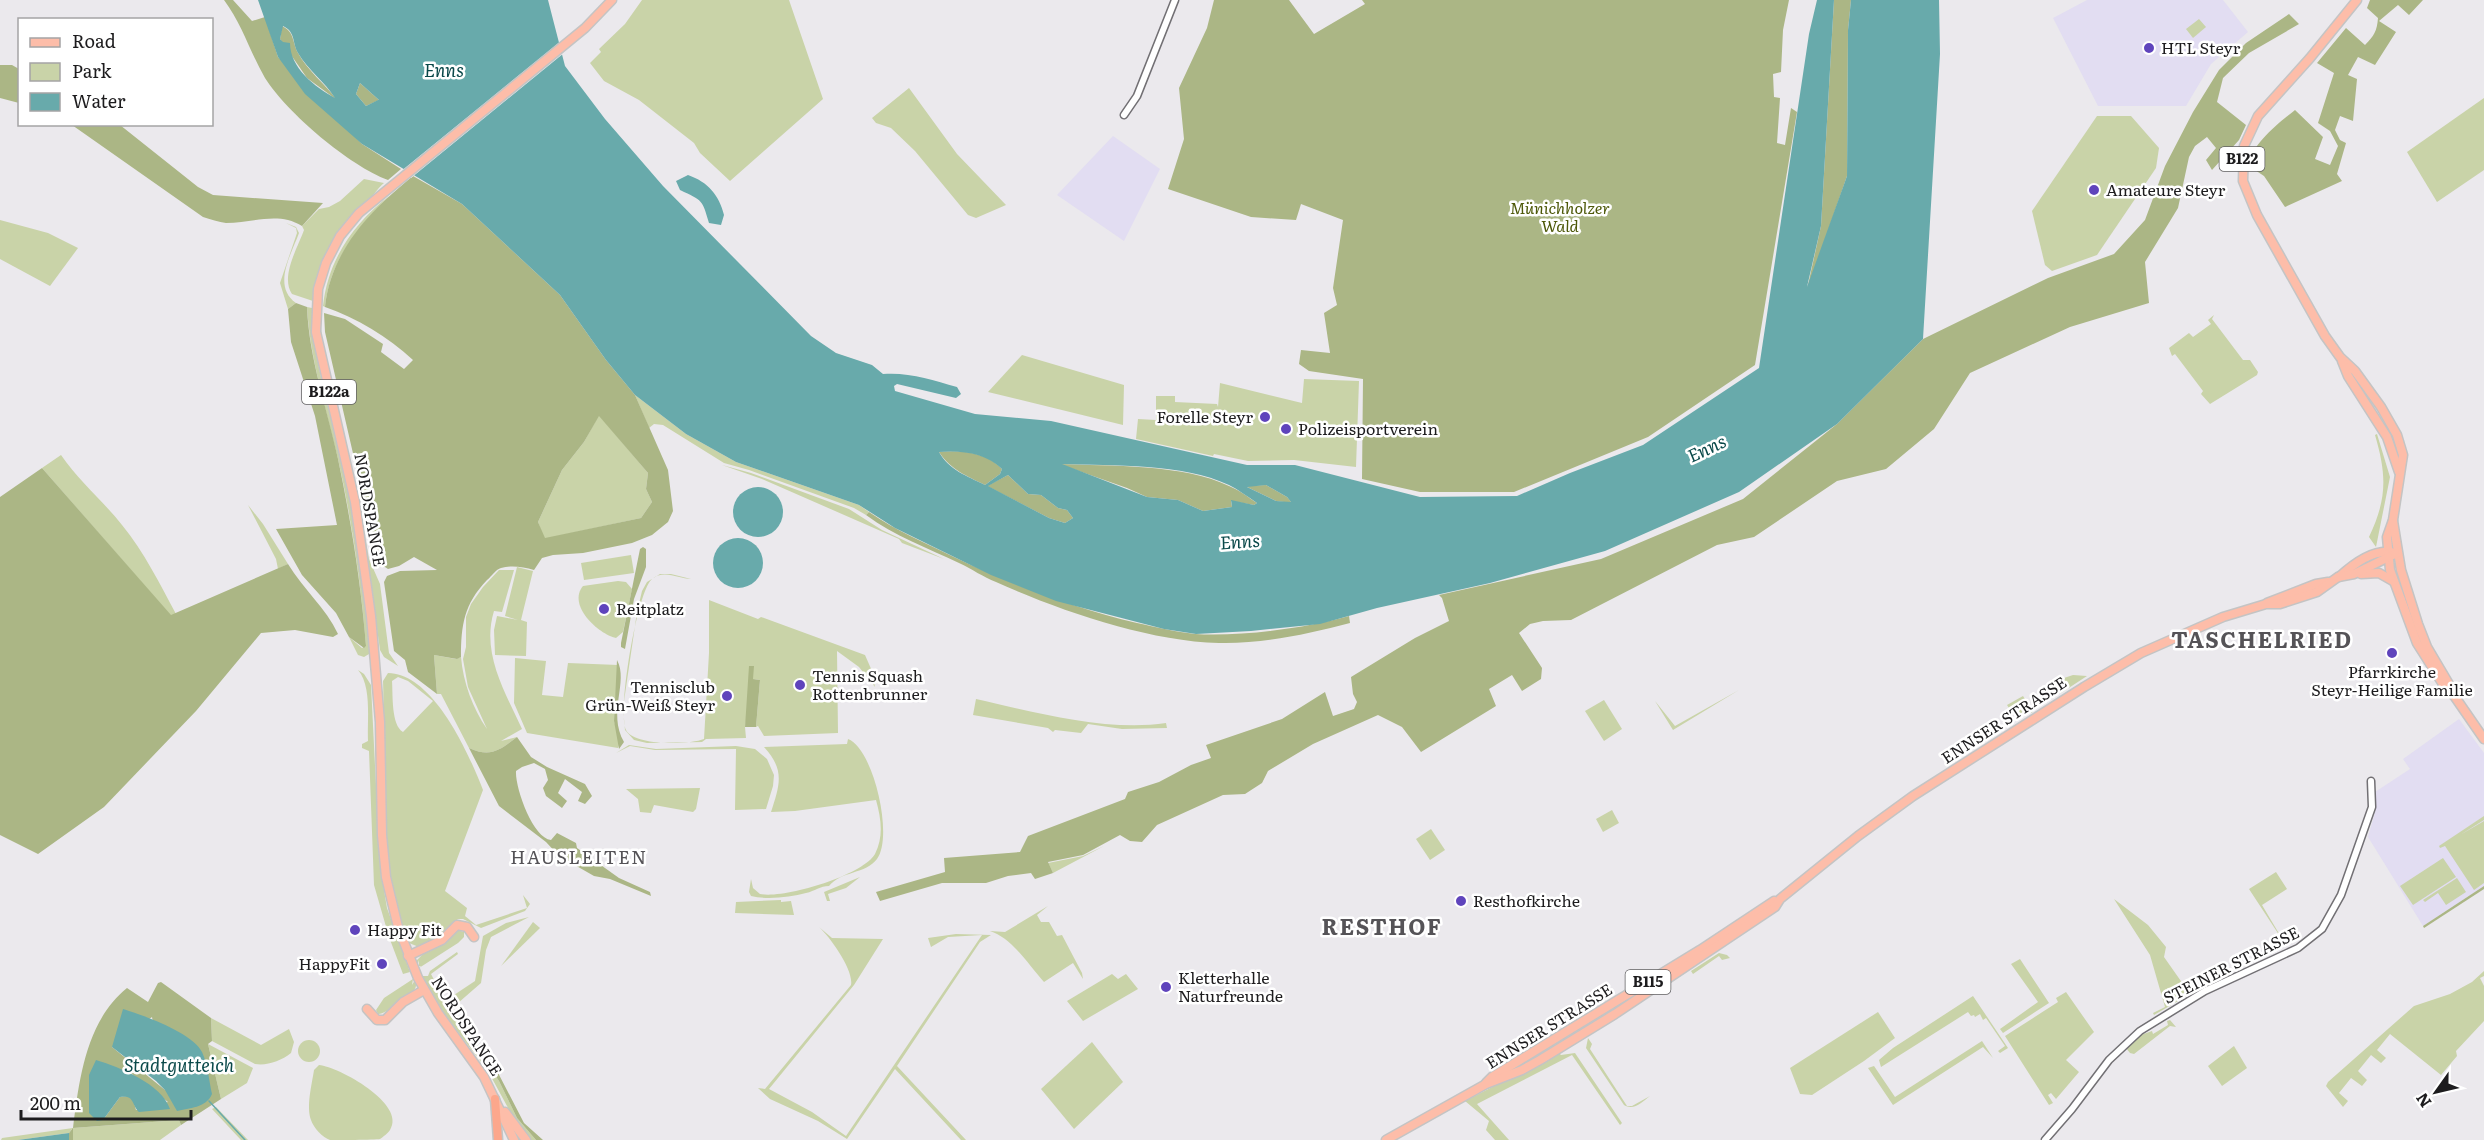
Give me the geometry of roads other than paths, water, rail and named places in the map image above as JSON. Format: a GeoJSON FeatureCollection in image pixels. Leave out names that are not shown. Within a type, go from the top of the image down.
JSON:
{"type":"FeatureCollection","features":[{"type":"Feature","properties":{"kind":"highway"},"geometry":{"type":"LineString","coordinates":[[493,1095],[498,1140]]}},
{"type":"Feature","properties":{"kind":"main road","name":"NORDSPANGE"},"geometry":{"type":"LineString","coordinates":[[514,1140],[493,1095],[424,990],[408,956],[393,911],[384,863],[377,677],[363,552],[346,461],[316,332],[318,289],[333,249],[349,224],[385,189],[585,28],[612,0]]}},
{"type":"Feature","properties":{"kind":"main road","name":"B122"},"geometry":{"type":"LineString","coordinates":[[2357,0],[2310,58],[2258,116],[2245,140],[2242,157],[2243,181],[2256,215],[2325,336],[2340,357],[2355,371],[2393,426],[2402,451],[2393,520],[2387,537],[2387,555],[2394,582],[2417,643],[2443,684],[2455,697],[2484,739]]}},
{"type":"Feature","properties":{"kind":"main road","name":"B122"},"geometry":{"type":"LineString","coordinates":[[2393,520],[2397,553],[2421,635],[2448,680],[2455,697]]}},
{"type":"Feature","properties":{"kind":"main road","name":"ENNSER STRASSE"},"geometry":{"type":"LineString","coordinates":[[2338,578],[2350,567],[2375,553],[2387,555]]}},
{"type":"Feature","properties":{"kind":"main road"},"geometry":{"type":"LineString","coordinates":[[2387,555],[2397,553]]}},
{"type":"Feature","properties":{"kind":"main road","name":"ENNSER STRASSE"},"geometry":{"type":"LineString","coordinates":[[1386,1140],[1486,1084],[1522,1070],[1586,1032],[1775,907],[1780,899],[1901,804],[2084,687],[2148,649],[2223,617],[2266,604],[2280,604],[2296,600],[2317,592],[2329,582],[2354,574],[2387,555]]}},
{"type":"Feature","properties":{"kind":"main road"},"geometry":{"type":"LineString","coordinates":[[2354,574],[2379,573],[2394,582]]}},
{"type":"Feature","properties":{"kind":"main road"},"geometry":{"type":"LineString","coordinates":[[408,956],[442,940],[457,925],[467,927],[474,937]]}},
{"type":"Feature","properties":{"kind":"main road"},"geometry":{"type":"LineString","coordinates":[[367,1009],[377,1020],[385,1020],[403,1002],[424,990]]}},
{"type":"Feature","properties":{"kind":"main road"},"geometry":{"type":"LineString","coordinates":[[493,1095],[511,1123],[526,1140]]}},
{"type":"Feature","properties":{"kind":"main road","name":"NORDSPANGE"},"geometry":{"type":"LineString","coordinates":[[506,1127],[508,1140]]}},
{"type":"Feature","properties":{"kind":"street"},"geometry":{"type":"LineString","coordinates":[[1124,115],[1137,96],[1145,78],[1175,0]]}},
{"type":"Feature","properties":{"kind":"street","name":"STEINER STRASSE"},"geometry":{"type":"LineString","coordinates":[[2045,1140],[2072,1110],[2109,1060],[2140,1031],[2205,991],[2298,948],[2317,934],[2337,905],[2353,864],[2372,807],[2371,781]]}},
{"type":"Feature","properties":{"kind":"water","name":"Enns"},"geometry":{"type":"Polygon","coordinates":[[[258,0],[548,0],[565,66],[605,119],[663,186],[811,336],[836,353],[872,365],[883,374],[902,374],[929,379],[957,387],[961,394],[956,398],[897,384],[894,386],[895,391],[975,414],[1051,421],[1247,465],[1295,465],[1420,497],[1517,496],[1643,445],[1759,368],[1809,34],[1817,0],[1834,0],[1821,226],[1807,287],[1847,176],[1848,30],[1851,0],[1939,0],[1940,54],[1923,339],[1837,424],[1739,492],[1605,551],[1490,583],[1377,608],[1320,624],[1196,634],[1164,629],[1056,601],[991,575],[895,528],[859,505],[736,462],[686,434],[635,395],[606,360],[560,295],[462,204],[362,144],[305,94],[278,57],[258,0]],[[283,26],[280,39],[290,43],[294,61],[305,76],[335,98],[302,59],[290,31],[283,26]],[[360,83],[356,94],[366,106],[379,100],[360,83]],[[939,452],[959,472],[985,485],[1000,474],[1002,469],[981,456],[939,452]],[[1062,464],[1147,497],[1178,500],[1203,511],[1232,507],[1231,500],[1254,505],[1257,503],[1229,485],[1190,473],[1147,467],[1062,464]],[[1008,475],[988,486],[1049,518],[1065,523],[1073,518],[1067,510],[1058,508],[1041,495],[1028,494],[1008,475]],[[1266,485],[1247,487],[1276,501],[1291,502],[1287,497],[1266,485]]]}},
{"type":"Feature","properties":{"kind":"water"},"geometry":{"type":"Polygon","coordinates":[[[688,175],[707,185],[716,195],[724,215],[721,225],[709,223],[701,202],[680,190],[676,181],[688,175]]]}},
{"type":"Feature","properties":{"kind":"water"},"geometry":{"type":"Polygon","coordinates":[[[758,487],[776,494],[783,512],[776,530],[758,537],[740,530],[733,512],[740,494],[758,487]]]}},
{"type":"Feature","properties":{"kind":"water"},"geometry":{"type":"Polygon","coordinates":[[[738,538],[756,545],[763,563],[756,581],[738,588],[720,581],[713,563],[720,545],[738,538]]]}},
{"type":"Feature","properties":{"kind":"water","name":"Stadtgutteich"},"geometry":{"type":"Polygon","coordinates":[[[123,1009],[167,1026],[197,1045],[206,1062],[212,1094],[206,1102],[197,1107],[177,1111],[165,1090],[156,1081],[112,1047],[123,1009]]]}},
{"type":"Feature","properties":{"kind":"water","name":"Stadtgutteich"},"geometry":{"type":"Polygon","coordinates":[[[96,1060],[116,1067],[149,1084],[165,1100],[170,1109],[139,1112],[128,1097],[120,1097],[103,1120],[97,1121],[89,1113],[89,1075],[96,1060]]]}},
{"type":"Feature","properties":{"kind":"water"},"geometry":{"type":"Polygon","coordinates":[[[69,1133],[69,1140],[18,1140],[69,1133]]]}},
{"type":"Feature","properties":{"kind":"waterway"},"geometry":{"type":"LineString","coordinates":[[209,1101],[245,1140]]}},
{"type":"Feature","properties":{"kind":"place","name":"HTL Steyr"},"geometry":{"type":"Point","coordinates":[2149,48]}},
{"type":"Feature","properties":{"kind":"place","name":"Amateure Steyr"},"geometry":{"type":"Point","coordinates":[2094,190]}},
{"type":"Feature","properties":{"kind":"place","name":"Forelle Steyr"},"geometry":{"type":"Point","coordinates":[1265,417]}},
{"type":"Feature","properties":{"kind":"place","name":"Polizeisportverein"},"geometry":{"type":"Point","coordinates":[1286,429]}},
{"type":"Feature","properties":{"kind":"place","name":"Reitplatz"},"geometry":{"type":"Point","coordinates":[604,609]}},
{"type":"Feature","properties":{"kind":"place","name":"Pfarrkirche Steyr-Heilige Familie"},"geometry":{"type":"Point","coordinates":[2392,653]}},
{"type":"Feature","properties":{"kind":"place","name":"Tennis Squash Rottenbrunner"},"geometry":{"type":"Point","coordinates":[800,685]}},
{"type":"Feature","properties":{"kind":"place","name":"Tennisclub Grün-Weiß Steyr"},"geometry":{"type":"Point","coordinates":[727,696]}},
{"type":"Feature","properties":{"kind":"place","name":"Resthofkirche"},"geometry":{"type":"Point","coordinates":[1461,901]}},
{"type":"Feature","properties":{"kind":"place","name":"Happy Fit"},"geometry":{"type":"Point","coordinates":[355,930]}},
{"type":"Feature","properties":{"kind":"place","name":"HappyFit"},"geometry":{"type":"Point","coordinates":[382,964]}},
{"type":"Feature","properties":{"kind":"place","name":"Kletterhalle Naturfreunde"},"geometry":{"type":"Point","coordinates":[1166,987]}},
{"type":"Feature","properties":{"kind":"district","name":"TASCHELRIED"},"geometry":{"type":"Point","coordinates":[2262,640]}},
{"type":"Feature","properties":{"kind":"district","name":"HAUSLEITEN"},"geometry":{"type":"Point","coordinates":[579,858]}},
{"type":"Feature","properties":{"kind":"district","name":"RESTHOF"},"geometry":{"type":"Point","coordinates":[1382,927]}},
{"type":"Feature","properties":{"kind":"park label","name":"Münichholzer Wald"},"geometry":{"type":"Point","coordinates":[1560,217]}}]}
